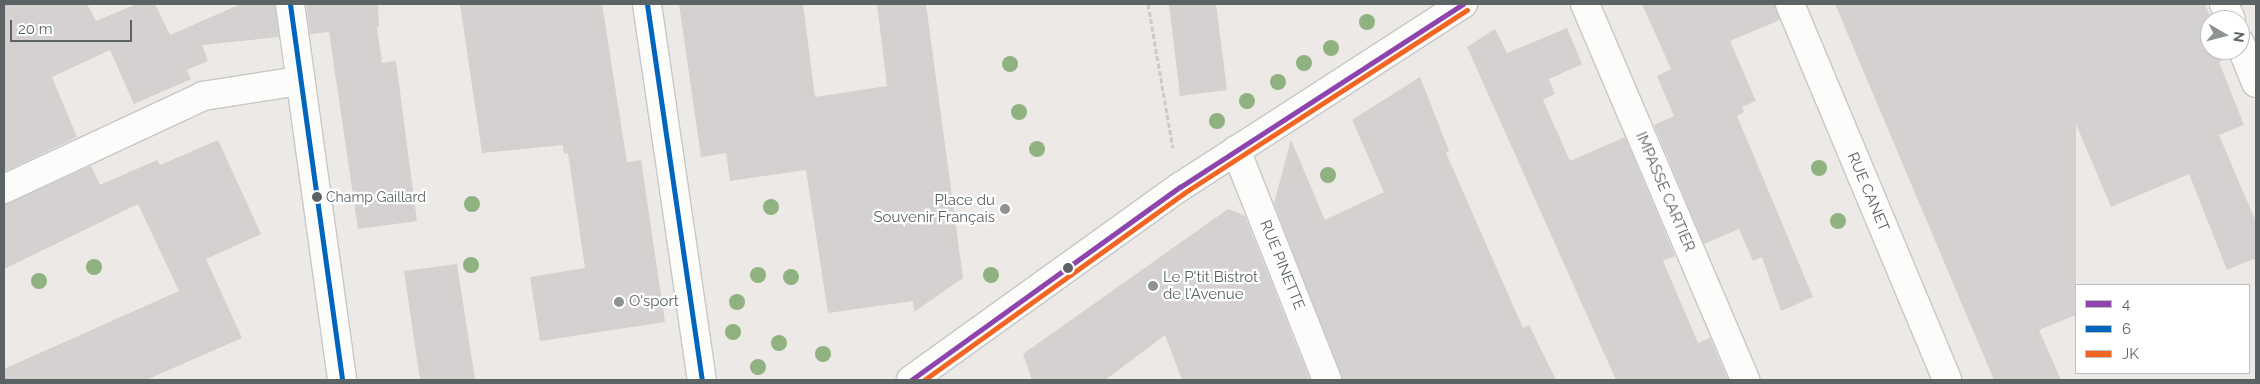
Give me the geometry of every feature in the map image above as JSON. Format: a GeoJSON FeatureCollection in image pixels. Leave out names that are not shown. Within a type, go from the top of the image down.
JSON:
{"type":"FeatureCollection","features":[{"type":"Feature","properties":{"kind":"street"},"geometry":{"type":"LineString","coordinates":[[290,4],[299,81],[342,380]]}},
{"type":"Feature","properties":{"kind":"street"},"geometry":{"type":"LineString","coordinates":[[647,4],[702,380]]}},
{"type":"Feature","properties":{"kind":"street"},"geometry":{"type":"LineString","coordinates":[[910,380],[1180,187],[1463,4]]}},
{"type":"Feature","properties":{"kind":"street","name":"IMPASSE CARTIER"},"geometry":{"type":"LineString","coordinates":[[1585,4],[1745,380]]}},
{"type":"Feature","properties":{"kind":"street","name":"RUE CANET"},"geometry":{"type":"LineString","coordinates":[[1790,4],[1947,380]]}},
{"type":"Feature","properties":{"kind":"street"},"geometry":{"type":"LineString","coordinates":[[2247,60],[2256,83]]}},
{"type":"Feature","properties":{"kind":"street"},"geometry":{"type":"LineString","coordinates":[[4,188],[203,96],[299,81]]}},
{"type":"Feature","properties":{"kind":"street","name":"RUE PINETTE"},"geometry":{"type":"LineString","coordinates":[[1236,150],[1327,380]]}},
{"type":"Feature","properties":{"kind":"path"},"geometry":{"type":"LineString","coordinates":[[1148,4],[1180,187]]}},
{"type":"Feature","properties":{"kind":"building"},"geometry":{"type":"Polygon","coordinates":[[[4,4],[87,4],[96,21],[137,4],[155,4],[170,35],[241,4],[275,4],[279,37],[202,45],[208,61],[187,70],[191,79],[134,104],[110,50],[52,77],[77,137],[4,172],[4,4]]]}},
{"type":"Feature","properties":{"kind":"building"},"geometry":{"type":"Polygon","coordinates":[[[306,4],[378,4],[379,27],[377,27],[382,63],[396,61],[417,221],[358,229],[329,32],[310,34],[306,4]]]}},
{"type":"Feature","properties":{"kind":"building"},"geometry":{"type":"Polygon","coordinates":[[[460,4],[602,4],[627,162],[641,160],[665,322],[540,341],[530,277],[585,268],[568,153],[564,154],[563,145],[482,153],[460,4]]]}},
{"type":"Feature","properties":{"kind":"building"},"geometry":{"type":"Polygon","coordinates":[[[679,4],[803,4],[815,97],[887,86],[877,4],[926,4],[963,278],[914,312],[913,301],[828,313],[806,170],[730,181],[726,153],[701,157],[679,4]]]}},
{"type":"Feature","properties":{"kind":"building"},"geometry":{"type":"Polygon","coordinates":[[[1169,4],[1216,4],[1227,90],[1180,96],[1169,4]]]}},
{"type":"Feature","properties":{"kind":"building"},"geometry":{"type":"Polygon","coordinates":[[[1642,4],[1775,4],[1780,20],[1730,41],[1756,101],[1742,107],[1744,112],[1737,116],[1813,297],[1781,311],[1762,257],[1753,261],[1739,229],[1704,244],[1654,125],[1674,116],[1657,76],[1671,69],[1642,4]]]}},
{"type":"Feature","properties":{"kind":"building"},"geometry":{"type":"Polygon","coordinates":[[[1835,4],[2205,4],[2208,10],[2200,10],[2200,60],[2223,60],[2219,62],[2244,125],[2219,135],[2256,222],[2256,258],[2227,270],[2189,174],[2111,207],[2076,124],[2075,315],[2039,330],[2061,380],[1994,380],[1835,4]]]}},
{"type":"Feature","properties":{"kind":"building"},"geometry":{"type":"Polygon","coordinates":[[[1567,28],[1582,64],[1549,79],[1555,94],[1543,100],[1570,161],[1625,137],[1675,256],[1663,261],[1698,343],[1710,338],[1728,380],[1616,380],[1467,47],[1495,29],[1507,53],[1567,28]]]}},
{"type":"Feature","properties":{"kind":"building"},"geometry":{"type":"Polygon","coordinates":[[[1420,77],[1449,151],[1446,153],[1523,328],[1529,325],[1556,380],[1342,380],[1274,203],[1291,140],[1325,220],[1384,192],[1352,120],[1420,77]]]}},
{"type":"Feature","properties":{"kind":"building"},"geometry":{"type":"Polygon","coordinates":[[[218,140],[261,234],[206,259],[242,338],[146,380],[4,380],[4,369],[179,291],[138,204],[4,269],[4,204],[91,166],[100,185],[157,160],[160,165],[218,140]]]}},
{"type":"Feature","properties":{"kind":"building"},"geometry":{"type":"Polygon","coordinates":[[[1228,209],[1245,216],[1310,380],[1182,380],[1165,335],[1105,380],[1032,380],[1023,354],[1228,209]]]}},
{"type":"Feature","properties":{"kind":"building"},"geometry":{"type":"Polygon","coordinates":[[[457,264],[475,380],[420,380],[404,271],[457,264]]]}},
{"type":"Feature","properties":{"kind":"transit line","name":"6"},"geometry":{"type":"LineString","coordinates":[[290,4],[342,380]]}},
{"type":"Feature","properties":{"kind":"transit line","name":"6"},"geometry":{"type":"LineString","coordinates":[[647,4],[702,380]]}},
{"type":"Feature","properties":{"kind":"transit line","name":"4"},"geometry":{"type":"LineString","coordinates":[[911,380],[1180,187],[1463,4]]}},
{"type":"Feature","properties":{"kind":"transit line","name":"JK"},"geometry":{"type":"LineString","coordinates":[[924,380],[1184,193],[1467,10]]}},
{"type":"Feature","properties":{"kind":"place","name":"Champ Gaillard"},"geometry":{"type":"Point","coordinates":[317,197]}},
{"type":"Feature","properties":{"kind":"place","name":"Place du Souvenir Français"},"geometry":{"type":"Point","coordinates":[1005,209]}},
{"type":"Feature","properties":{"kind":"place","name":"Le P'tit Bistrot de l'Avenue"},"geometry":{"type":"Point","coordinates":[1153,286]}},
{"type":"Feature","properties":{"kind":"place","name":"O'sport"},"geometry":{"type":"Point","coordinates":[619,302]}}]}
